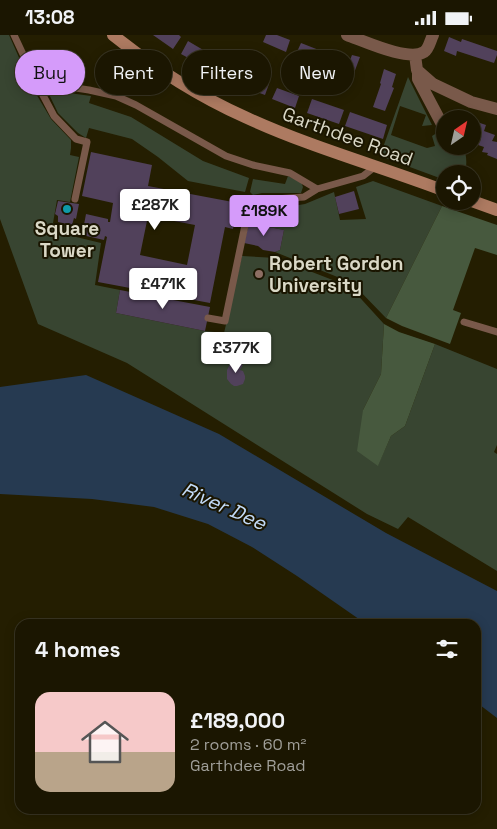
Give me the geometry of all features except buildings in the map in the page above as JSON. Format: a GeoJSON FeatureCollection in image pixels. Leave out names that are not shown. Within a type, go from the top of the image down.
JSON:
{"type":"FeatureCollection","features":[{"type":"Feature","properties":{"kind":"street","name":"Garthdee Road"},"geometry":{"type":"LineString","coordinates":[[113,35],[185,85],[243,117],[436,188]]}},
{"type":"Feature","properties":{"kind":"street"},"geometry":{"type":"LineString","coordinates":[[347,35],[406,55],[415,55],[428,49],[433,35]]}},
{"type":"Feature","properties":{"kind":"street"},"geometry":{"type":"LineString","coordinates":[[415,55],[418,79],[436,113]]}},
{"type":"Feature","properties":{"kind":"street"},"geometry":{"type":"LineString","coordinates":[[417,70],[433,85],[471,102],[497,109]]}},
{"type":"Feature","properties":{"kind":"street"},"geometry":{"type":"LineString","coordinates":[[481,204],[497,210]]}},
{"type":"Feature","properties":{"kind":"lane"},"geometry":{"type":"LineString","coordinates":[[14,35],[21,50]]}},
{"type":"Feature","properties":{"kind":"lane"},"geometry":{"type":"LineString","coordinates":[[85,89],[116,96],[136,105],[226,156],[253,165],[290,173],[317,189]]}},
{"type":"Feature","properties":{"kind":"lane"},"geometry":{"type":"LineString","coordinates":[[43,95],[54,116],[76,139],[87,142],[75,199]]}},
{"type":"Feature","properties":{"kind":"lane"},"geometry":{"type":"LineString","coordinates":[[208,318],[225,321],[248,211],[260,200],[304,197],[317,189],[363,176],[376,166]]}},
{"type":"Feature","properties":{"kind":"lane"},"geometry":{"type":"LineString","coordinates":[[464,322],[497,332]]}},
{"type":"Feature","properties":{"kind":"green space"},"geometry":{"type":"Polygon","coordinates":[[[0,35],[9,35],[16,50],[15,95],[37,95],[51,119],[71,140],[70,155],[79,157],[70,202],[57,200],[53,223],[73,227],[72,236],[101,243],[95,285],[120,290],[116,313],[224,333],[242,256],[276,258],[352,289],[384,324],[381,374],[363,410],[378,465],[391,436],[405,426],[435,344],[497,369],[497,445],[494,452],[497,454],[497,571],[408,517],[398,529],[367,514],[127,363],[38,324],[0,219],[0,35]]]}},
{"type":"Feature","properties":{"kind":"green space"},"geometry":{"type":"Polygon","coordinates":[[[408,77],[432,125],[422,126],[426,115],[400,106],[391,135],[427,148],[435,146],[432,136],[436,134],[436,155],[465,155],[466,165],[436,165],[436,177],[380,156],[408,77]]]}},
{"type":"Feature","properties":{"kind":"green space"},"geometry":{"type":"Polygon","coordinates":[[[49,95],[91,96],[89,103],[131,117],[203,161],[249,178],[245,192],[188,181],[132,139],[89,128],[86,138],[78,133],[58,113],[49,95]]]}},
{"type":"Feature","properties":{"kind":"green space"},"geometry":{"type":"Polygon","coordinates":[[[288,176],[301,182],[303,187],[301,193],[262,193],[253,195],[250,192],[253,179],[285,184],[288,176]]]}},
{"type":"Feature","properties":{"kind":"green space"},"geometry":{"type":"Polygon","coordinates":[[[373,181],[436,204],[436,210],[440,210],[386,318],[354,285],[275,252],[280,250],[284,230],[249,223],[255,211],[266,205],[287,207],[305,204],[334,192],[340,220],[366,219],[356,187],[373,181]]]}},
{"type":"Feature","properties":{"kind":"green space"},"geometry":{"type":"Polygon","coordinates":[[[440,210],[454,210],[497,225],[497,255],[475,248],[453,310],[461,313],[450,344],[386,318],[440,210]]]}},
{"type":"Feature","properties":{"kind":"green space"},"geometry":{"type":"Polygon","coordinates":[[[384,324],[399,332],[435,344],[405,426],[391,436],[378,466],[357,451],[363,410],[381,374],[384,324]]]}},
{"type":"Feature","properties":{"kind":"water","name":"River Dee"},"geometry":{"type":"Polygon","coordinates":[[[86,375],[219,434],[386,533],[497,591],[497,718],[481,706],[481,619],[359,619],[252,547],[208,524],[154,507],[92,499],[0,494],[0,387],[86,375]]]}},
{"type":"Feature","properties":{"kind":"place","name":"Square Tower"},"geometry":{"type":"Point","coordinates":[67,209]}},
{"type":"Feature","properties":{"kind":"place","name":"Robert Gordon University"},"geometry":{"type":"Point","coordinates":[259,274]}}]}
